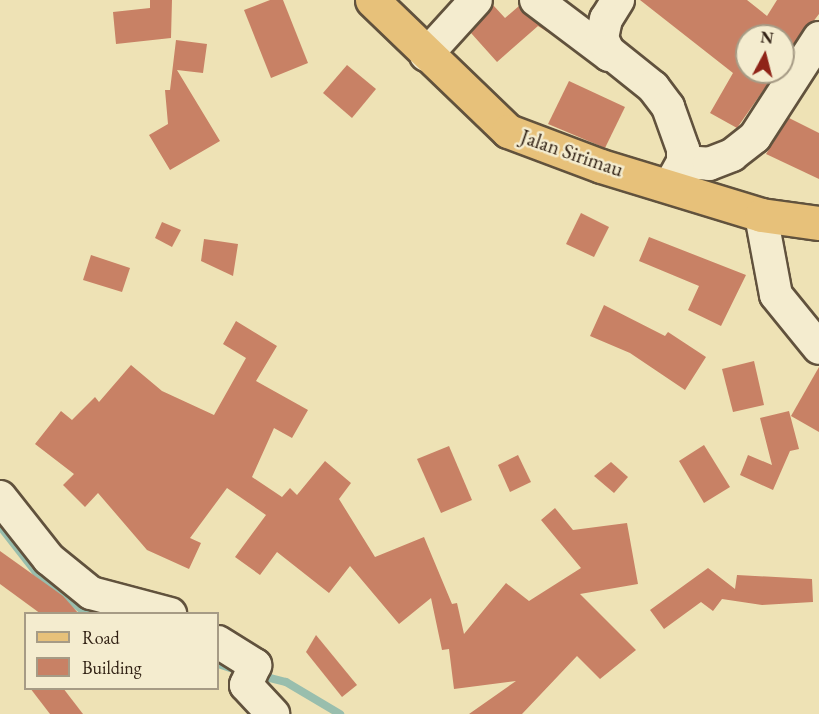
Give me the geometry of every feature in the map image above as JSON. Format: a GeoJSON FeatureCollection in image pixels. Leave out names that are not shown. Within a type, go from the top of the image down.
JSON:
{"type":"FeatureCollection","features":[{"type":"Feature","properties":{"kind":"main road","name":"Jalan Sirimau"},"geometry":{"type":"LineString","coordinates":[[372,0],[426,55],[508,131],[601,166],[677,173],[761,215],[819,224]]}},
{"type":"Feature","properties":{"kind":"street"},"geometry":{"type":"LineString","coordinates":[[426,55],[476,0]]}},
{"type":"Feature","properties":{"kind":"street"},"geometry":{"type":"LineString","coordinates":[[536,0],[609,55],[608,51]]}},
{"type":"Feature","properties":{"kind":"street"},"geometry":{"type":"LineString","coordinates":[[618,0],[606,19],[602,38],[608,51],[662,97],[683,149],[677,173]]}},
{"type":"Feature","properties":{"kind":"street"},"geometry":{"type":"LineString","coordinates":[[677,173],[732,155],[755,137],[819,38]]}},
{"type":"Feature","properties":{"kind":"street"},"geometry":{"type":"LineString","coordinates":[[761,215],[776,295],[819,348]]}},
{"type":"Feature","properties":{"kind":"street"},"geometry":{"type":"LineString","coordinates":[[0,497],[49,559],[91,593],[162,612]]}},
{"type":"Feature","properties":{"kind":"street"},"geometry":{"type":"LineString","coordinates":[[219,643],[250,675],[273,714]]}},
{"type":"Feature","properties":{"kind":"building"},"geometry":{"type":"Polygon","coordinates":[[[150,0],[172,0],[171,38],[116,44],[113,12],[150,8],[150,0]]]}},
{"type":"Feature","properties":{"kind":"building"},"geometry":{"type":"Polygon","coordinates":[[[270,0],[283,0],[308,63],[271,78],[244,10],[270,0]]]}},
{"type":"Feature","properties":{"kind":"building"},"geometry":{"type":"Polygon","coordinates":[[[640,0],[747,0],[767,16],[777,0],[819,0],[819,14],[795,45],[795,24],[735,24],[735,84],[768,84],[737,128],[710,113],[733,73],[640,0]]]}},
{"type":"Feature","properties":{"kind":"building"},"geometry":{"type":"Polygon","coordinates":[[[493,5],[505,18],[519,6],[554,36],[538,26],[497,62],[471,33],[493,5]]]}},
{"type":"Feature","properties":{"kind":"building"},"geometry":{"type":"Polygon","coordinates":[[[176,40],[207,44],[203,73],[177,70],[220,141],[170,170],[149,135],[168,124],[165,90],[170,90],[176,40]]]}},
{"type":"Feature","properties":{"kind":"building"},"geometry":{"type":"Polygon","coordinates":[[[347,65],[376,89],[352,118],[323,93],[347,65]]]}},
{"type":"Feature","properties":{"kind":"building"},"geometry":{"type":"Polygon","coordinates":[[[569,81],[625,107],[605,148],[548,124],[569,81]]]}},
{"type":"Feature","properties":{"kind":"building"},"geometry":{"type":"Polygon","coordinates":[[[789,118],[819,133],[819,179],[766,154],[789,118]]]}},
{"type":"Feature","properties":{"kind":"building"},"geometry":{"type":"Polygon","coordinates":[[[581,213],[609,227],[594,257],[566,244],[581,213]]]}},
{"type":"Feature","properties":{"kind":"building"},"geometry":{"type":"Polygon","coordinates":[[[162,222],[181,230],[172,247],[155,238],[162,222]]]}},
{"type":"Feature","properties":{"kind":"building"},"geometry":{"type":"Polygon","coordinates":[[[649,237],[746,275],[721,326],[688,310],[699,286],[639,261],[649,237]]]}},
{"type":"Feature","properties":{"kind":"building"},"geometry":{"type":"Polygon","coordinates":[[[204,239],[238,244],[233,276],[201,261],[204,239]]]}},
{"type":"Feature","properties":{"kind":"building"},"geometry":{"type":"Polygon","coordinates":[[[91,255],[130,268],[122,292],[83,280],[91,255]]]}},
{"type":"Feature","properties":{"kind":"building"},"geometry":{"type":"Polygon","coordinates":[[[604,305],[665,336],[668,332],[706,357],[685,390],[630,353],[590,336],[604,305]]]}},
{"type":"Feature","properties":{"kind":"building"},"geometry":{"type":"Polygon","coordinates":[[[236,321],[277,346],[256,381],[308,410],[292,438],[274,428],[252,477],[282,497],[290,488],[297,495],[325,461],[351,483],[339,499],[375,557],[424,537],[452,604],[457,603],[464,634],[506,583],[529,601],[581,568],[541,520],[555,508],[573,530],[627,523],[638,584],[580,594],[636,650],[600,679],[577,656],[522,714],[469,714],[516,681],[454,689],[449,649],[442,650],[431,598],[399,624],[350,566],[329,593],[277,552],[260,575],[235,557],[266,515],[227,488],[190,538],[201,543],[189,569],[147,550],[98,493],[85,507],[63,485],[74,474],[35,444],[61,411],[72,420],[95,397],[99,402],[131,365],[162,391],[214,415],[246,358],[223,344],[236,321]]]}},
{"type":"Feature","properties":{"kind":"building"},"geometry":{"type":"Polygon","coordinates":[[[754,361],[764,405],[733,412],[722,369],[754,361]]]}},
{"type":"Feature","properties":{"kind":"building"},"geometry":{"type":"Polygon","coordinates":[[[819,367],[819,432],[791,416],[819,367]]]}},
{"type":"Feature","properties":{"kind":"building"},"geometry":{"type":"Polygon","coordinates":[[[789,411],[799,449],[790,451],[773,490],[740,475],[748,455],[772,465],[760,418],[789,411]]]}},
{"type":"Feature","properties":{"kind":"building"},"geometry":{"type":"Polygon","coordinates":[[[704,445],[730,487],[704,503],[679,461],[704,445]]]}},
{"type":"Feature","properties":{"kind":"building"},"geometry":{"type":"Polygon","coordinates":[[[449,446],[472,500],[441,513],[417,459],[449,446]]]}},
{"type":"Feature","properties":{"kind":"building"},"geometry":{"type":"Polygon","coordinates":[[[518,455],[531,482],[510,492],[498,465],[518,455]]]}},
{"type":"Feature","properties":{"kind":"building"},"geometry":{"type":"Polygon","coordinates":[[[611,462],[628,477],[614,493],[594,476],[611,462]]]}},
{"type":"Feature","properties":{"kind":"building"},"geometry":{"type":"Polygon","coordinates":[[[0,551],[63,596],[77,612],[38,612],[0,584],[0,551]]]}},
{"type":"Feature","properties":{"kind":"building"},"geometry":{"type":"Polygon","coordinates":[[[708,568],[735,589],[737,575],[812,579],[813,602],[762,605],[722,599],[713,611],[701,602],[664,629],[650,610],[708,568]]]}},
{"type":"Feature","properties":{"kind":"building"},"geometry":{"type":"Polygon","coordinates":[[[316,635],[357,685],[342,697],[306,652],[316,635]]]}},
{"type":"Feature","properties":{"kind":"building"},"geometry":{"type":"Polygon","coordinates":[[[32,690],[65,690],[83,714],[50,714],[32,690]]]}},
{"type":"Feature","properties":{"kind":"waterway"},"geometry":{"type":"LineString","coordinates":[[0,526],[36,572],[85,612]]}},
{"type":"Feature","properties":{"kind":"waterway"},"geometry":{"type":"LineString","coordinates":[[219,664],[240,671]]}},
{"type":"Feature","properties":{"kind":"waterway"},"geometry":{"type":"LineString","coordinates":[[258,675],[286,682],[340,714]]}}]}
